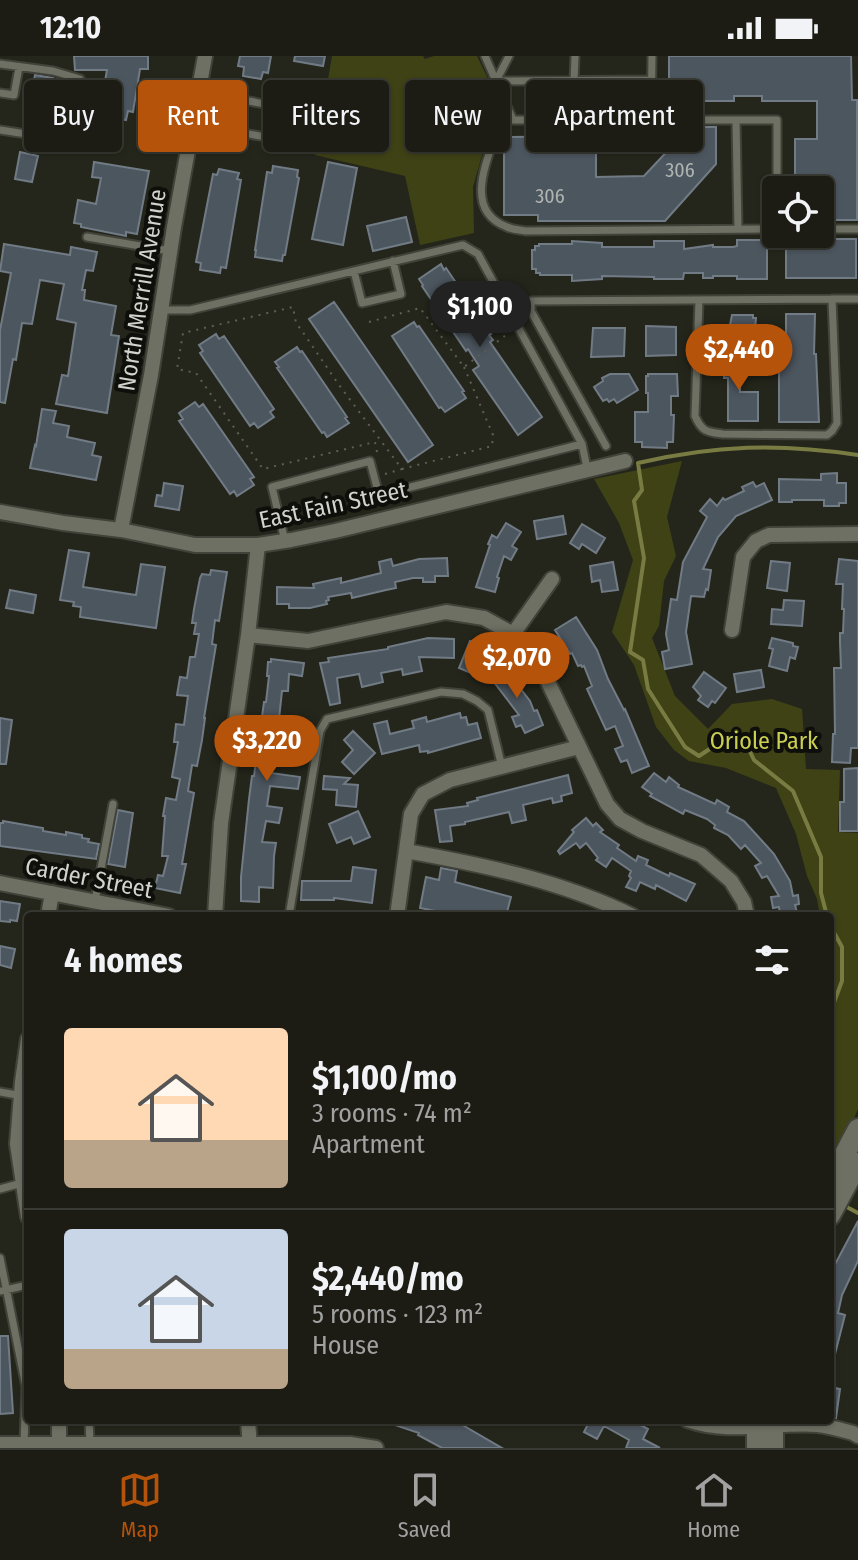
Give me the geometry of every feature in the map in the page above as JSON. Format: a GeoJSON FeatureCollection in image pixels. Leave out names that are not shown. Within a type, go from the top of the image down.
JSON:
{"type":"FeatureCollection","features":[{"type":"Feature","properties":{"kind":"street","name":"North Merrill Avenue"},"geometry":{"type":"LineString","coordinates":[[201,80],[205,56]]}},
{"type":"Feature","properties":{"kind":"street","name":"North Merrill Avenue"},"geometry":{"type":"LineString","coordinates":[[121,530],[151,375],[187,152]]}},
{"type":"Feature","properties":{"kind":"street","name":"East Fain Street"},"geometry":{"type":"LineString","coordinates":[[0,512],[121,530],[195,545],[258,545],[335,531],[625,461]]}},
{"type":"Feature","properties":{"kind":"street"},"geometry":{"type":"LineString","coordinates":[[732,630],[743,557],[756,541],[769,535],[858,534]]}},
{"type":"Feature","properties":{"kind":"street"},"geometry":{"type":"LineString","coordinates":[[215,912],[221,823],[258,545]]}},
{"type":"Feature","properties":{"kind":"street"},"geometry":{"type":"LineString","coordinates":[[513,634],[552,579]]}},
{"type":"Feature","properties":{"kind":"street"},"geometry":{"type":"LineString","coordinates":[[248,635],[308,641],[446,612],[484,618],[513,634],[547,680],[607,804],[620,819],[642,831],[701,855],[731,881],[744,902],[746,912]]}},
{"type":"Feature","properties":{"kind":"street"},"geometry":{"type":"LineString","coordinates":[[398,912],[411,814],[423,794],[450,780],[579,747]]}},
{"type":"Feature","properties":{"kind":"street"},"geometry":{"type":"LineString","coordinates":[[406,851],[528,876],[624,912]]}},
{"type":"Feature","properties":{"kind":"street","name":"Carder Street"},"geometry":{"type":"LineString","coordinates":[[0,883],[149,912]]}},
{"type":"Feature","properties":{"kind":"street"},"geometry":{"type":"LineString","coordinates":[[49,912],[52,893]]}},
{"type":"Feature","properties":{"kind":"street"},"geometry":{"type":"LineString","coordinates":[[24,1096],[17,1144],[24,1194]]}},
{"type":"Feature","properties":{"kind":"street"},"geometry":{"type":"LineString","coordinates":[[834,1174],[858,1129]]}},
{"type":"Feature","properties":{"kind":"street"},"geometry":{"type":"LineString","coordinates":[[834,1208],[858,1163]]}},
{"type":"Feature","properties":{"kind":"street"},"geometry":{"type":"LineString","coordinates":[[59,1424],[59,1445]]}},
{"type":"Feature","properties":{"kind":"street"},"geometry":{"type":"LineString","coordinates":[[248,1424],[250,1446]]}},
{"type":"Feature","properties":{"kind":"street"},"geometry":{"type":"LineString","coordinates":[[698,1424],[733,1424]]}},
{"type":"Feature","properties":{"kind":"street"},"geometry":{"type":"LineString","coordinates":[[757,1448],[765,1424]]}},
{"type":"Feature","properties":{"kind":"street"},"geometry":{"type":"LineString","coordinates":[[765,1424],[773,1448]]}},
{"type":"Feature","properties":{"kind":"street"},"geometry":{"type":"LineString","coordinates":[[792,1424],[819,1425],[858,1436]]}},
{"type":"Feature","properties":{"kind":"street"},"geometry":{"type":"LineString","coordinates":[[0,1444],[350,1444],[376,1448]]}},
{"type":"Feature","properties":{"kind":"lane"},"geometry":{"type":"LineString","coordinates":[[485,56],[496,80]]}},
{"type":"Feature","properties":{"kind":"lane"},"geometry":{"type":"LineString","coordinates":[[497,80],[509,56]]}},
{"type":"Feature","properties":{"kind":"lane"},"geometry":{"type":"LineString","coordinates":[[574,80],[575,56]]}},
{"type":"Feature","properties":{"kind":"lane"},"geometry":{"type":"LineString","coordinates":[[651,80],[652,56]]}},
{"type":"Feature","properties":{"kind":"lane"},"geometry":{"type":"LineString","coordinates":[[0,64],[53,71],[80,80]]}},
{"type":"Feature","properties":{"kind":"lane"},"geometry":{"type":"LineString","coordinates":[[0,93],[14,95],[19,67]]}},
{"type":"Feature","properties":{"kind":"lane"},"geometry":{"type":"LineString","coordinates":[[247,101],[299,111],[294,142],[247,131]]}},
{"type":"Feature","properties":{"kind":"lane"},"geometry":{"type":"LineString","coordinates":[[510,113],[513,120]]}},
{"type":"Feature","properties":{"kind":"lane"},"geometry":{"type":"LineString","coordinates":[[526,120],[501,120],[481,183],[481,204],[490,217],[508,228],[526,231],[762,229]]}},
{"type":"Feature","properties":{"kind":"lane"},"geometry":{"type":"LineString","coordinates":[[703,120],[777,120],[777,176]]}},
{"type":"Feature","properties":{"kind":"lane"},"geometry":{"type":"LineString","coordinates":[[736,120],[738,229]]}},
{"type":"Feature","properties":{"kind":"lane"},"geometry":{"type":"LineString","coordinates":[[0,130],[24,134]]}},
{"type":"Feature","properties":{"kind":"lane"},"geometry":{"type":"LineString","coordinates":[[834,229],[858,229]]}},
{"type":"Feature","properties":{"kind":"lane"},"geometry":{"type":"LineString","coordinates":[[87,237],[170,251]]}},
{"type":"Feature","properties":{"kind":"lane"},"geometry":{"type":"LineString","coordinates":[[161,310],[190,310],[463,245],[478,254],[582,444],[587,468]]}},
{"type":"Feature","properties":{"kind":"lane"},"geometry":{"type":"LineString","coordinates":[[354,271],[362,303],[401,294],[393,261]]}},
{"type":"Feature","properties":{"kind":"lane"},"geometry":{"type":"LineString","coordinates":[[699,300],[695,416],[700,427],[708,432],[723,434],[827,435],[837,423],[832,299]]}},
{"type":"Feature","properties":{"kind":"lane"},"geometry":{"type":"LineString","coordinates":[[606,446],[531,311],[531,301],[858,299]]}},
{"type":"Feature","properties":{"kind":"lane"},"geometry":{"type":"LineString","coordinates":[[285,541],[272,487],[370,461],[379,495],[582,444]]}},
{"type":"Feature","properties":{"kind":"lane"},"geometry":{"type":"LineString","coordinates":[[290,912],[320,731],[327,719],[441,692],[463,694],[488,710],[502,767]]}},
{"type":"Feature","properties":{"kind":"lane"},"geometry":{"type":"LineString","coordinates":[[95,901],[113,804]]}},
{"type":"Feature","properties":{"kind":"lane"},"geometry":{"type":"LineString","coordinates":[[0,1092],[24,1096]]}},
{"type":"Feature","properties":{"kind":"lane"},"geometry":{"type":"LineString","coordinates":[[0,1189],[22,1183]]}},
{"type":"Feature","properties":{"kind":"lane"},"geometry":{"type":"LineString","coordinates":[[0,1258],[3,1290],[24,1379]]}},
{"type":"Feature","properties":{"kind":"lane"},"geometry":{"type":"LineString","coordinates":[[3,1290],[24,1286]]}},
{"type":"Feature","properties":{"kind":"lane"},"geometry":{"type":"LineString","coordinates":[[24,1444],[25,1424]]}},
{"type":"Feature","properties":{"kind":"lane"},"geometry":{"type":"LineString","coordinates":[[89,1424],[90,1443]]}},
{"type":"Feature","properties":{"kind":"path"},"geometry":{"type":"LineString","coordinates":[[377,453],[375,442],[263,469],[196,373],[177,369],[183,333],[293,307],[296,323],[402,469]]}},
{"type":"Feature","properties":{"kind":"path"},"geometry":{"type":"LineString","coordinates":[[369,322],[420,308],[464,367],[493,435],[492,446],[382,475]]}},
{"type":"Feature","properties":{"kind":"path"},"geometry":{"type":"LineString","coordinates":[[464,367],[518,327]]}},
{"type":"Feature","properties":{"kind":"green space"},"geometry":{"type":"Polygon","coordinates":[[[332,56],[423,56],[425,59],[434,56],[477,56],[489,80],[405,80],[405,152],[483,152],[473,187],[474,233],[420,245],[405,176],[315,155],[316,152],[389,152],[389,80],[328,80],[332,56]]]}},
{"type":"Feature","properties":{"kind":"green space","name":"Oriole Park"},"geometry":{"type":"Polygon","coordinates":[[[682,461],[667,517],[676,556],[664,581],[659,626],[652,638],[675,696],[708,729],[732,704],[772,699],[802,709],[806,769],[840,770],[838,832],[858,833],[858,1109],[834,1156],[834,912],[819,912],[796,834],[776,788],[726,768],[689,761],[674,750],[656,727],[634,665],[612,632],[633,560],[619,523],[594,479],[682,461]]]}},
{"type":"Feature","properties":{"kind":"building"},"geometry":{"type":"Polygon","coordinates":[[[74,56],[148,56],[148,69],[140,69],[133,112],[128,111],[126,120],[122,119],[122,80],[105,80],[107,70],[75,70],[74,56]]]}},
{"type":"Feature","properties":{"kind":"building"},"geometry":{"type":"Polygon","coordinates":[[[240,56],[271,56],[268,73],[263,72],[261,79],[243,76],[244,67],[238,66],[240,56]]]}},
{"type":"Feature","properties":{"kind":"building"},"geometry":{"type":"Polygon","coordinates":[[[295,56],[325,56],[323,66],[294,61],[295,56]]]}},
{"type":"Feature","properties":{"kind":"building"},"geometry":{"type":"Polygon","coordinates":[[[669,56],[851,56],[852,100],[857,100],[857,220],[834,220],[834,176],[795,176],[795,139],[817,139],[817,101],[762,101],[762,96],[734,96],[734,101],[703,101],[703,80],[669,80],[669,56]]]}},
{"type":"Feature","properties":{"kind":"building"},"geometry":{"type":"Polygon","coordinates":[[[35,75],[53,78],[53,80],[34,80],[35,75]]]}},
{"type":"Feature","properties":{"kind":"building"},"geometry":{"type":"Polygon","coordinates":[[[703,127],[716,127],[716,164],[665,221],[538,221],[538,215],[504,215],[504,152],[510,152],[510,137],[526,137],[526,152],[596,152],[596,177],[644,176],[666,152],[703,152],[703,127]]]}},
{"type":"Feature","properties":{"kind":"building"},"geometry":{"type":"Polygon","coordinates":[[[20,152],[38,156],[32,182],[15,179],[20,152]]]}},
{"type":"Feature","properties":{"kind":"building"},"geometry":{"type":"Polygon","coordinates":[[[94,162],[149,171],[137,234],[126,232],[126,236],[74,223],[78,200],[96,204],[101,178],[92,177],[94,162]]]}},
{"type":"Feature","properties":{"kind":"building"},"geometry":{"type":"Polygon","coordinates":[[[328,162],[357,168],[343,245],[312,239],[328,162]]]}},
{"type":"Feature","properties":{"kind":"building"},"geometry":{"type":"Polygon","coordinates":[[[273,166],[298,170],[299,178],[282,261],[255,257],[267,172],[272,173],[273,166]]]}},
{"type":"Feature","properties":{"kind":"building"},"geometry":{"type":"Polygon","coordinates":[[[219,169],[239,173],[237,179],[241,180],[226,268],[221,267],[220,273],[200,270],[201,263],[196,262],[213,174],[217,175],[219,169]]]}},
{"type":"Feature","properties":{"kind":"building"},"geometry":{"type":"Polygon","coordinates":[[[406,217],[412,242],[373,251],[367,226],[406,217]]]}},
{"type":"Feature","properties":{"kind":"building"},"geometry":{"type":"Polygon","coordinates":[[[834,239],[856,239],[856,278],[786,278],[786,248],[834,248],[834,239]]]}},
{"type":"Feature","properties":{"kind":"building"},"geometry":{"type":"Polygon","coordinates":[[[737,240],[762,240],[762,248],[767,248],[767,279],[737,279],[737,276],[703,278],[703,273],[684,273],[683,279],[602,276],[602,279],[572,281],[572,275],[540,275],[532,269],[532,250],[539,244],[572,244],[572,241],[602,243],[602,247],[654,247],[654,241],[684,241],[684,249],[737,246],[737,240]]]}},
{"type":"Feature","properties":{"kind":"building"},"geometry":{"type":"Polygon","coordinates":[[[4,244],[70,255],[71,247],[97,252],[93,271],[86,270],[82,290],[85,290],[84,300],[116,306],[111,335],[119,336],[107,413],[56,404],[62,375],[68,376],[76,323],[57,319],[64,284],[40,280],[32,324],[22,323],[5,403],[0,402],[0,330],[11,273],[0,271],[4,244]]]}},
{"type":"Feature","properties":{"kind":"building"},"geometry":{"type":"Polygon","coordinates":[[[441,264],[491,334],[493,340],[490,342],[542,417],[518,435],[473,370],[479,366],[422,286],[419,279],[441,264]]]}},
{"type":"Feature","properties":{"kind":"building"},"geometry":{"type":"Polygon","coordinates":[[[334,302],[433,445],[408,462],[309,319],[334,302]]]}},
{"type":"Feature","properties":{"kind":"building"},"geometry":{"type":"Polygon","coordinates":[[[786,314],[815,314],[814,354],[819,422],[779,422],[779,354],[786,354],[786,314]]]}},
{"type":"Feature","properties":{"kind":"building"},"geometry":{"type":"Polygon","coordinates":[[[732,315],[753,315],[756,318],[754,340],[736,340],[730,335],[732,315]]]}},
{"type":"Feature","properties":{"kind":"building"},"geometry":{"type":"Polygon","coordinates":[[[414,322],[464,391],[466,398],[445,412],[439,408],[392,336],[414,322]]]}},
{"type":"Feature","properties":{"kind":"building"},"geometry":{"type":"Polygon","coordinates":[[[646,326],[676,327],[676,355],[646,356],[646,326]]]}},
{"type":"Feature","properties":{"kind":"building"},"geometry":{"type":"Polygon","coordinates":[[[593,328],[625,328],[624,356],[591,357],[593,328]]]}},
{"type":"Feature","properties":{"kind":"building"},"geometry":{"type":"Polygon","coordinates":[[[216,334],[219,339],[224,336],[274,409],[270,412],[274,417],[258,428],[254,423],[250,426],[200,353],[203,351],[199,345],[216,334]]]}},
{"type":"Feature","properties":{"kind":"building"},"geometry":{"type":"Polygon","coordinates":[[[297,347],[349,423],[327,437],[275,362],[297,347]]]}},
{"type":"Feature","properties":{"kind":"building"},"geometry":{"type":"Polygon","coordinates":[[[739,350],[740,392],[758,392],[758,421],[728,421],[728,378],[724,378],[724,351],[739,350]]]}},
{"type":"Feature","properties":{"kind":"building"},"geometry":{"type":"Polygon","coordinates":[[[610,374],[629,374],[638,390],[617,403],[614,399],[603,401],[594,387],[610,374]]]}},
{"type":"Feature","properties":{"kind":"building"},"geometry":{"type":"Polygon","coordinates":[[[648,374],[677,374],[678,396],[671,396],[673,442],[667,442],[667,448],[642,447],[642,442],[635,442],[635,412],[648,412],[648,374]]]}},
{"type":"Feature","properties":{"kind":"building"},"geometry":{"type":"Polygon","coordinates":[[[195,402],[199,407],[203,404],[254,477],[250,479],[254,485],[237,496],[234,491],[230,494],[179,421],[183,419],[179,413],[195,402]]]}},
{"type":"Feature","properties":{"kind":"building"},"geometry":{"type":"Polygon","coordinates":[[[42,409],[56,411],[53,423],[69,426],[67,437],[95,443],[92,455],[101,457],[96,480],[30,468],[42,409]]]}},
{"type":"Feature","properties":{"kind":"building"},"geometry":{"type":"Polygon","coordinates":[[[837,473],[837,483],[846,483],[846,503],[824,506],[824,500],[779,502],[779,479],[821,480],[821,474],[837,473]]]}},
{"type":"Feature","properties":{"kind":"building"},"geometry":{"type":"Polygon","coordinates":[[[753,482],[756,487],[764,483],[772,500],[736,516],[718,537],[703,569],[711,570],[708,590],[704,597],[691,596],[686,632],[692,664],[665,669],[662,652],[669,650],[666,634],[671,599],[677,600],[683,562],[707,517],[700,511],[710,499],[717,506],[723,498],[725,500],[744,491],[742,487],[753,482]]]}},
{"type":"Feature","properties":{"kind":"building"},"geometry":{"type":"Polygon","coordinates":[[[164,483],[183,486],[179,510],[155,506],[157,495],[162,496],[164,483]]]}},
{"type":"Feature","properties":{"kind":"building"},"geometry":{"type":"Polygon","coordinates":[[[563,516],[566,534],[537,539],[534,521],[563,516]]]}},
{"type":"Feature","properties":{"kind":"building"},"geometry":{"type":"Polygon","coordinates":[[[506,523],[521,532],[512,546],[517,549],[511,560],[504,556],[495,592],[476,587],[492,535],[497,538],[506,523]]]}},
{"type":"Feature","properties":{"kind":"building"},"geometry":{"type":"Polygon","coordinates":[[[582,524],[605,538],[596,553],[582,544],[579,549],[570,543],[582,524]]]}},
{"type":"Feature","properties":{"kind":"building"},"geometry":{"type":"Polygon","coordinates":[[[69,550],[89,553],[83,587],[136,595],[141,564],[165,567],[156,628],[80,617],[81,607],[73,606],[74,602],[60,600],[69,550]]]}},
{"type":"Feature","properties":{"kind":"building"},"geometry":{"type":"Polygon","coordinates":[[[447,558],[448,576],[435,576],[435,582],[413,578],[395,582],[396,588],[352,598],[351,593],[328,597],[327,604],[310,608],[289,608],[289,604],[277,604],[277,587],[314,588],[313,584],[341,578],[341,583],[381,573],[379,562],[391,559],[393,566],[419,559],[447,558]]]}},
{"type":"Feature","properties":{"kind":"building"},"geometry":{"type":"Polygon","coordinates":[[[839,559],[858,561],[858,748],[851,748],[850,763],[832,762],[835,734],[834,668],[841,668],[840,633],[843,633],[844,609],[843,584],[836,584],[839,559]]]}},
{"type":"Feature","properties":{"kind":"building"},"geometry":{"type":"Polygon","coordinates":[[[771,561],[790,563],[787,591],[767,588],[771,561]]]}},
{"type":"Feature","properties":{"kind":"building"},"geometry":{"type":"Polygon","coordinates":[[[613,562],[618,590],[602,592],[600,580],[592,582],[590,566],[613,562]]]}},
{"type":"Feature","properties":{"kind":"building"},"geometry":{"type":"Polygon","coordinates":[[[211,570],[227,572],[219,621],[215,620],[212,644],[216,645],[202,740],[197,766],[192,765],[188,791],[194,793],[180,893],[155,888],[158,875],[163,876],[168,856],[162,856],[166,798],[176,800],[180,779],[172,777],[178,742],[174,742],[176,724],[184,725],[188,696],[177,695],[180,677],[187,678],[190,657],[195,657],[199,634],[194,634],[194,609],[200,578],[202,574],[210,575],[211,570]]]}},
{"type":"Feature","properties":{"kind":"building"},"geometry":{"type":"Polygon","coordinates":[[[10,590],[36,595],[33,613],[6,608],[10,590]]]}},
{"type":"Feature","properties":{"kind":"building"},"geometry":{"type":"Polygon","coordinates":[[[784,600],[804,601],[802,626],[771,624],[772,609],[783,610],[784,600]]]}},
{"type":"Feature","properties":{"kind":"building"},"geometry":{"type":"Polygon","coordinates":[[[576,617],[597,650],[649,766],[632,773],[627,760],[621,762],[615,749],[623,746],[615,726],[606,730],[587,689],[592,686],[584,666],[578,666],[555,630],[576,617]]]}},
{"type":"Feature","properties":{"kind":"building"},"geometry":{"type":"Polygon","coordinates":[[[428,638],[454,639],[454,658],[419,657],[422,671],[403,675],[402,669],[381,673],[383,682],[362,687],[359,674],[337,678],[340,703],[330,705],[320,663],[329,662],[328,658],[388,649],[428,638]]]}},
{"type":"Feature","properties":{"kind":"building"},"geometry":{"type":"Polygon","coordinates":[[[772,638],[798,647],[795,659],[790,657],[787,671],[769,666],[772,638]]]}},
{"type":"Feature","properties":{"kind":"building"},"geometry":{"type":"Polygon","coordinates":[[[470,641],[481,645],[478,651],[493,657],[487,674],[459,668],[470,641]]]}},
{"type":"Feature","properties":{"kind":"building"},"geometry":{"type":"Polygon","coordinates":[[[271,659],[304,663],[302,676],[289,674],[288,691],[282,691],[279,719],[293,721],[288,753],[275,751],[271,773],[300,777],[298,789],[270,786],[267,806],[282,808],[279,823],[266,821],[262,842],[276,843],[273,888],[259,887],[259,902],[241,901],[249,799],[266,702],[268,662],[271,659]]]}},
{"type":"Feature","properties":{"kind":"building"},"geometry":{"type":"Polygon","coordinates":[[[508,664],[514,672],[510,675],[534,711],[537,710],[543,725],[525,733],[521,725],[516,727],[512,717],[519,715],[490,677],[508,664]]]}},
{"type":"Feature","properties":{"kind":"building"},"geometry":{"type":"Polygon","coordinates":[[[761,670],[764,687],[737,692],[734,674],[761,670]]]}},
{"type":"Feature","properties":{"kind":"building"},"geometry":{"type":"Polygon","coordinates":[[[704,672],[726,688],[708,707],[698,700],[701,696],[693,687],[704,672]]]}},
{"type":"Feature","properties":{"kind":"building"},"geometry":{"type":"Polygon","coordinates":[[[460,713],[461,718],[466,717],[468,725],[477,723],[481,738],[428,753],[420,752],[419,745],[382,754],[374,724],[387,721],[390,734],[414,728],[412,721],[426,717],[427,722],[460,713]]]}},
{"type":"Feature","properties":{"kind":"building"},"geometry":{"type":"Polygon","coordinates":[[[0,718],[12,720],[6,764],[0,764],[0,718]]]}},
{"type":"Feature","properties":{"kind":"building"},"geometry":{"type":"Polygon","coordinates":[[[353,731],[375,753],[354,774],[342,762],[353,750],[344,740],[353,731]]]}},
{"type":"Feature","properties":{"kind":"building"},"geometry":{"type":"Polygon","coordinates":[[[858,768],[858,831],[840,831],[844,769],[858,768]]]}},
{"type":"Feature","properties":{"kind":"building"},"geometry":{"type":"Polygon","coordinates":[[[654,773],[666,782],[669,777],[678,787],[729,807],[727,812],[744,821],[774,854],[790,881],[793,896],[798,895],[797,912],[780,912],[779,907],[773,908],[771,897],[779,896],[767,876],[762,878],[755,866],[761,863],[745,845],[741,849],[707,819],[685,810],[683,814],[650,796],[652,794],[642,787],[654,773]]]}},
{"type":"Feature","properties":{"kind":"building"},"geometry":{"type":"Polygon","coordinates":[[[568,775],[572,793],[561,796],[562,801],[553,803],[552,798],[523,805],[526,820],[512,823],[509,812],[465,822],[450,826],[452,841],[440,842],[435,810],[468,806],[467,803],[477,798],[568,775]]]}},
{"type":"Feature","properties":{"kind":"building"},"geometry":{"type":"Polygon","coordinates":[[[324,776],[350,778],[344,784],[358,785],[356,807],[336,805],[337,790],[323,789],[324,776]]]}},
{"type":"Feature","properties":{"kind":"building"},"geometry":{"type":"Polygon","coordinates":[[[118,810],[133,813],[125,867],[108,864],[118,810]]]}},
{"type":"Feature","properties":{"kind":"building"},"geometry":{"type":"Polygon","coordinates":[[[358,811],[370,837],[354,844],[351,837],[337,843],[329,824],[358,811]]]}},
{"type":"Feature","properties":{"kind":"building"},"geometry":{"type":"Polygon","coordinates":[[[586,818],[593,826],[596,823],[603,830],[600,832],[636,861],[638,856],[648,860],[646,865],[695,884],[686,901],[656,885],[655,889],[640,882],[636,891],[626,887],[631,871],[612,858],[606,867],[596,860],[598,858],[586,843],[580,848],[576,843],[560,854],[558,851],[574,832],[572,830],[586,818]]]}},
{"type":"Feature","properties":{"kind":"building"},"geometry":{"type":"Polygon","coordinates":[[[0,823],[43,828],[43,831],[82,835],[82,838],[89,839],[88,842],[99,844],[96,859],[0,846],[0,823]]]}},
{"type":"Feature","properties":{"kind":"building"},"geometry":{"type":"Polygon","coordinates":[[[353,867],[376,870],[372,903],[334,898],[301,900],[302,881],[351,881],[353,867]]]}},
{"type":"Feature","properties":{"kind":"building"},"geometry":{"type":"Polygon","coordinates":[[[441,868],[457,871],[455,882],[511,897],[507,912],[440,912],[420,908],[426,877],[439,880],[441,868]]]}},
{"type":"Feature","properties":{"kind":"building"},"geometry":{"type":"Polygon","coordinates":[[[0,901],[20,904],[17,921],[0,921],[0,901]]]}},
{"type":"Feature","properties":{"kind":"building"},"geometry":{"type":"Polygon","coordinates":[[[0,946],[15,949],[11,968],[0,965],[0,946]]]}},
{"type":"Feature","properties":{"kind":"building"},"geometry":{"type":"Polygon","coordinates":[[[858,1221],[858,1261],[842,1295],[838,1313],[845,1315],[834,1358],[834,1266],[858,1221]]]}},
{"type":"Feature","properties":{"kind":"building"},"geometry":{"type":"Polygon","coordinates":[[[0,1336],[8,1336],[13,1413],[0,1414],[0,1336]]]}},
{"type":"Feature","properties":{"kind":"building"},"geometry":{"type":"Polygon","coordinates":[[[834,1388],[840,1389],[834,1418],[834,1388]]]}},
{"type":"Feature","properties":{"kind":"building"},"geometry":{"type":"Polygon","coordinates":[[[392,1424],[461,1424],[502,1448],[442,1448],[419,1433],[392,1424]]]}},
{"type":"Feature","properties":{"kind":"building"},"geometry":{"type":"Polygon","coordinates":[[[588,1424],[639,1424],[648,1429],[643,1439],[660,1448],[626,1448],[629,1440],[604,1426],[597,1439],[584,1432],[588,1424]]]}},
{"type":"Feature","properties":{"kind":"waterway"},"geometry":{"type":"LineString","coordinates":[[826,912],[821,893],[821,857],[793,791],[754,760],[742,735],[719,743],[699,756],[685,747],[648,689],[643,660],[630,652],[644,558],[634,501],[642,490],[638,463],[666,457],[747,448],[801,449],[858,455]]}},
{"type":"Feature","properties":{"kind":"waterway"},"geometry":{"type":"LineString","coordinates":[[834,932],[842,947],[842,981],[834,1002]]}},
{"type":"Feature","properties":{"kind":"waterway"},"geometry":{"type":"LineString","coordinates":[[843,1205],[858,1213]]}}]}
